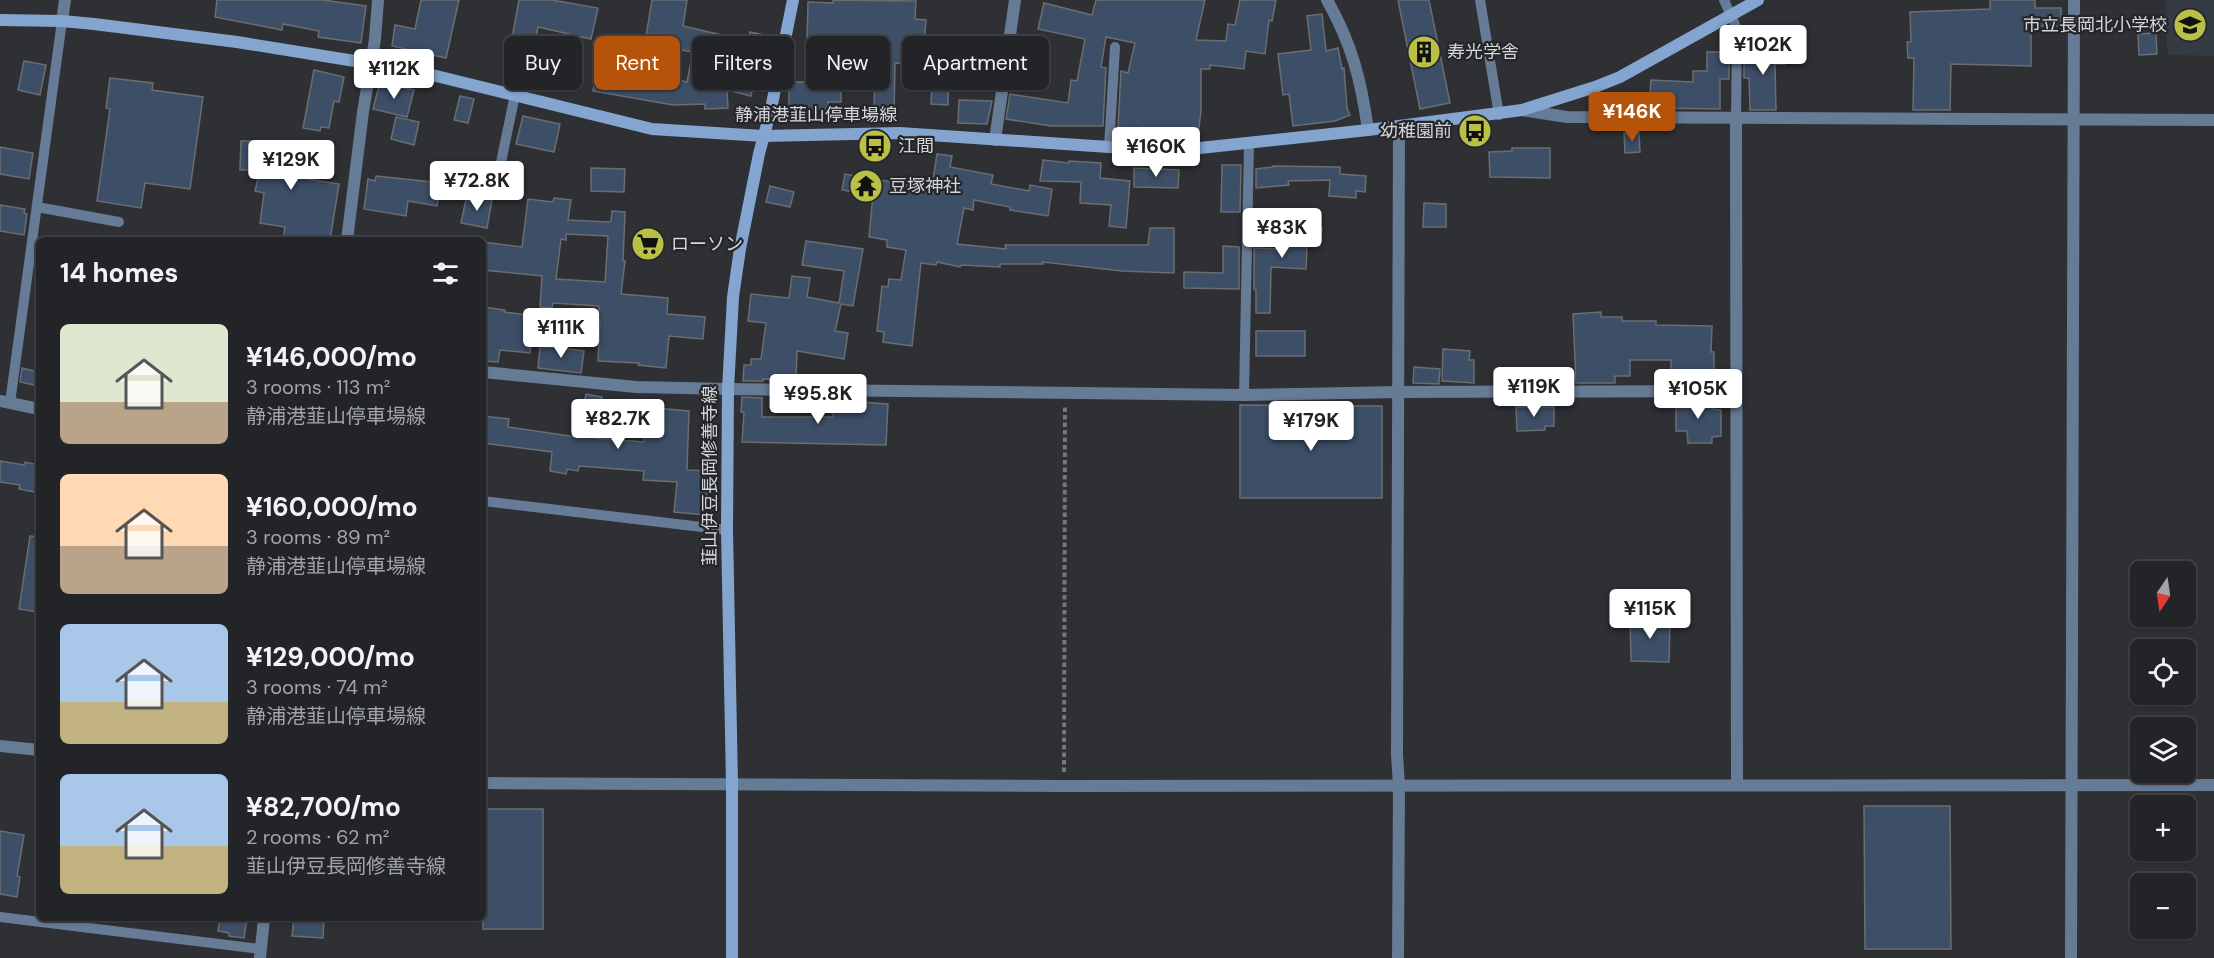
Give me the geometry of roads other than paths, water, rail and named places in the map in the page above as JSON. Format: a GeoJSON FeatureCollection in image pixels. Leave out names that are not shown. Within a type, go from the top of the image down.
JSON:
{"type":"FeatureCollection","features":[{"type":"Feature","properties":{"kind":"main road","name":"韮山伊豆長岡修善寺線"},"geometry":{"type":"LineString","coordinates":[[732,958],[732,784],[727,530],[728,389],[733,297],[740,249],[793,0]]}},
{"type":"Feature","properties":{"kind":"main road","name":"静浦港韮山停車場線"},"geometry":{"type":"LineString","coordinates":[[0,20],[62,21],[237,42],[424,73],[652,129],[763,136],[900,133],[1109,147],[1200,148],[1499,115],[1522,110],[1595,87],[1620,76],[1758,0]]}},
{"type":"Feature","properties":{"kind":"street"},"geometry":{"type":"LineString","coordinates":[[62,21],[65,0]]}},
{"type":"Feature","properties":{"kind":"street"},"geometry":{"type":"LineString","coordinates":[[347,237],[375,39],[378,0]]}},
{"type":"Feature","properties":{"kind":"street"},"geometry":{"type":"LineString","coordinates":[[995,140],[1015,0]]}},
{"type":"Feature","properties":{"kind":"street"},"geometry":{"type":"LineString","coordinates":[[1327,0],[1355,60],[1368,130]]}},
{"type":"Feature","properties":{"kind":"street"},"geometry":{"type":"LineString","coordinates":[[2071,958],[2074,0]]}},
{"type":"Feature","properties":{"kind":"street"},"geometry":{"type":"LineString","coordinates":[[1522,110],[1567,117],[2214,120]]}},
{"type":"Feature","properties":{"kind":"street"},"geometry":{"type":"LineString","coordinates":[[1736,119],[1737,785]]}},
{"type":"Feature","properties":{"kind":"street"},"geometry":{"type":"LineString","coordinates":[[1398,958],[1400,126]]}},
{"type":"Feature","properties":{"kind":"street"},"geometry":{"type":"LineString","coordinates":[[486,372],[636,387],[728,389],[1244,395],[1399,392],[1735,392]]}},
{"type":"Feature","properties":{"kind":"street"},"geometry":{"type":"LineString","coordinates":[[5,402],[36,408]]}},
{"type":"Feature","properties":{"kind":"street"},"geometry":{"type":"LineString","coordinates":[[0,746],[36,750]]}},
{"type":"Feature","properties":{"kind":"street"},"geometry":{"type":"LineString","coordinates":[[486,783],[1064,786],[2214,785]]}},
{"type":"Feature","properties":{"kind":"street"},"geometry":{"type":"LineString","coordinates":[[260,954],[264,921]]}},
{"type":"Feature","properties":{"kind":"lane"},"geometry":{"type":"LineString","coordinates":[[1480,0],[1499,115]]}},
{"type":"Feature","properties":{"kind":"lane"},"geometry":{"type":"LineString","coordinates":[[1724,0],[1737,29],[1736,119]]}},
{"type":"Feature","properties":{"kind":"lane"},"geometry":{"type":"LineString","coordinates":[[5,402],[37,207],[62,21]]}},
{"type":"Feature","properties":{"kind":"lane"},"geometry":{"type":"LineString","coordinates":[[1109,147],[1115,47]]}},
{"type":"Feature","properties":{"kind":"lane"},"geometry":{"type":"LineString","coordinates":[[496,186],[515,95]]}},
{"type":"Feature","properties":{"kind":"lane"},"geometry":{"type":"LineString","coordinates":[[1244,395],[1249,142]]}},
{"type":"Feature","properties":{"kind":"lane"},"geometry":{"type":"LineString","coordinates":[[37,207],[119,222]]}},
{"type":"Feature","properties":{"kind":"lane"},"geometry":{"type":"LineString","coordinates":[[486,501],[727,530]]}},
{"type":"Feature","properties":{"kind":"lane"},"geometry":{"type":"LineString","coordinates":[[0,917],[260,954]]}},
{"type":"Feature","properties":{"kind":"place","name":"市立長岡北小学校"},"geometry":{"type":"Point","coordinates":[2190,25]}},
{"type":"Feature","properties":{"kind":"place","name":"寿光学舎"},"geometry":{"type":"Point","coordinates":[1424,52]}},
{"type":"Feature","properties":{"kind":"place","name":"幼稚園前"},"geometry":{"type":"Point","coordinates":[1475,131]}},
{"type":"Feature","properties":{"kind":"place","name":"江間"},"geometry":{"type":"Point","coordinates":[875,146]}},
{"type":"Feature","properties":{"kind":"place","name":"豆塚神社"},"geometry":{"type":"Point","coordinates":[866,186]}},
{"type":"Feature","properties":{"kind":"place","name":"ローソン"},"geometry":{"type":"Point","coordinates":[648,244]}}]}
